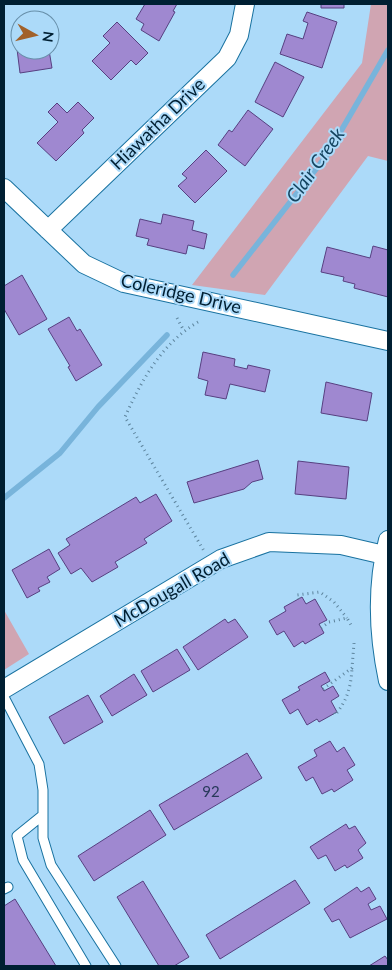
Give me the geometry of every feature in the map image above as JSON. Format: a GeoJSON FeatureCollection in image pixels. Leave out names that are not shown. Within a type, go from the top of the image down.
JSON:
{"type":"FeatureCollection","features":[{"type":"Feature","properties":{"kind":"street","name":"Hiawatha Drive"},"geometry":{"type":"LineString","coordinates":[[48,230],[226,58],[239,35],[245,4]]}},
{"type":"Feature","properties":{"kind":"street","name":"Coleridge Drive"},"geometry":{"type":"LineString","coordinates":[[4,188],[84,264],[124,283],[388,342]]}},
{"type":"Feature","properties":{"kind":"street","name":"McDougall Road"},"geometry":{"type":"LineString","coordinates":[[4,689],[221,559],[269,542],[386,548]]}},
{"type":"Feature","properties":{"kind":"street"},"geometry":{"type":"LineString","coordinates":[[386,548],[378,599],[383,657],[388,681]]}},
{"type":"Feature","properties":{"kind":"lane"},"geometry":{"type":"LineString","coordinates":[[4,697],[39,764],[43,790],[43,838],[51,865],[116,966]]}},
{"type":"Feature","properties":{"kind":"lane"},"geometry":{"type":"LineString","coordinates":[[43,815],[17,836],[23,860],[86,966]]}},
{"type":"Feature","properties":{"kind":"path"},"geometry":{"type":"LineString","coordinates":[[177,318],[184,331]]}},
{"type":"Feature","properties":{"kind":"path"},"geometry":{"type":"LineString","coordinates":[[198,322],[184,331],[163,352],[142,382],[125,417],[211,564]]}},
{"type":"Feature","properties":{"kind":"path"},"geometry":{"type":"LineString","coordinates":[[299,599],[297,596],[320,592],[334,602],[351,625]]}},
{"type":"Feature","properties":{"kind":"path"},"geometry":{"type":"LineString","coordinates":[[321,628],[329,622],[347,618]]}},
{"type":"Feature","properties":{"kind":"path"},"geometry":{"type":"LineString","coordinates":[[334,713],[336,715],[343,706],[351,686],[354,643]]}},
{"type":"Feature","properties":{"kind":"path"},"geometry":{"type":"LineString","coordinates":[[323,689],[352,668]]}},
{"type":"Feature","properties":{"kind":"shaded area"},"geometry":{"type":"Polygon","coordinates":[[[371,4],[388,4],[388,161],[368,156],[265,295],[192,285],[362,63],[371,4]]]}},
{"type":"Feature","properties":{"kind":"shaded area"},"geometry":{"type":"Polygon","coordinates":[[[4,610],[29,654],[4,670],[4,610]]]}},
{"type":"Feature","properties":{"kind":"building"},"geometry":{"type":"Polygon","coordinates":[[[145,4],[177,4],[173,11],[175,12],[159,41],[141,30],[144,24],[136,19],[145,4]]]}},
{"type":"Feature","properties":{"kind":"building"},"geometry":{"type":"Polygon","coordinates":[[[321,4],[344,4],[344,8],[321,8],[321,4]]]}},
{"type":"Feature","properties":{"kind":"building"},"geometry":{"type":"Polygon","coordinates":[[[307,12],[337,22],[322,68],[280,54],[287,34],[303,39],[308,23],[303,21],[307,12]]]}},
{"type":"Feature","properties":{"kind":"building"},"geometry":{"type":"Polygon","coordinates":[[[117,22],[148,53],[136,65],[131,60],[111,80],[92,61],[110,43],[103,36],[117,22]]]}},
{"type":"Feature","properties":{"kind":"building"},"geometry":{"type":"Polygon","coordinates":[[[18,60],[51,60],[52,68],[20,73],[18,60]]]}},
{"type":"Feature","properties":{"kind":"building"},"geometry":{"type":"Polygon","coordinates":[[[275,62],[304,77],[283,117],[255,102],[275,62]]]}},
{"type":"Feature","properties":{"kind":"building"},"geometry":{"type":"Polygon","coordinates":[[[78,102],[94,118],[82,130],[84,133],[56,161],[37,143],[58,122],[48,112],[57,103],[67,113],[78,102]]]}},
{"type":"Feature","properties":{"kind":"building"},"geometry":{"type":"Polygon","coordinates":[[[248,110],[273,129],[245,166],[218,145],[229,130],[232,132],[248,110]]]}},
{"type":"Feature","properties":{"kind":"building"},"geometry":{"type":"Polygon","coordinates":[[[206,150],[227,171],[195,203],[178,186],[187,178],[182,174],[206,150]]]}},
{"type":"Feature","properties":{"kind":"building"},"geometry":{"type":"Polygon","coordinates":[[[163,214],[194,221],[192,230],[207,234],[204,249],[188,245],[186,254],[147,245],[149,239],[136,236],[140,219],[161,224],[163,214]]]}},
{"type":"Feature","properties":{"kind":"building"},"geometry":{"type":"Polygon","coordinates":[[[373,246],[388,250],[388,297],[354,288],[355,284],[343,281],[344,277],[321,272],[327,247],[370,258],[373,246]]]}},
{"type":"Feature","properties":{"kind":"building"},"geometry":{"type":"Polygon","coordinates":[[[22,275],[47,319],[19,335],[4,309],[4,286],[22,275]]]}},
{"type":"Feature","properties":{"kind":"building"},"geometry":{"type":"Polygon","coordinates":[[[69,317],[77,331],[80,329],[102,365],[76,381],[68,367],[70,366],[48,329],[69,317]]]}},
{"type":"Feature","properties":{"kind":"building"},"geometry":{"type":"Polygon","coordinates":[[[203,352],[235,359],[234,366],[247,369],[248,365],[270,370],[265,392],[230,384],[226,399],[205,395],[208,381],[198,378],[203,352]]]}},
{"type":"Feature","properties":{"kind":"building"},"geometry":{"type":"Polygon","coordinates":[[[326,382],[372,393],[367,421],[321,413],[326,382]]]}},
{"type":"Feature","properties":{"kind":"building"},"geometry":{"type":"Polygon","coordinates":[[[258,460],[263,479],[252,482],[244,489],[194,503],[187,482],[258,460]]]}},
{"type":"Feature","properties":{"kind":"building"},"geometry":{"type":"Polygon","coordinates":[[[298,461],[349,467],[346,499],[295,494],[298,461]]]}},
{"type":"Feature","properties":{"kind":"building"},"geometry":{"type":"Polygon","coordinates":[[[156,494],[172,521],[144,539],[147,543],[115,562],[118,567],[92,582],[81,568],[71,574],[58,553],[70,545],[66,539],[136,497],[140,503],[156,494]]]}},
{"type":"Feature","properties":{"kind":"building"},"geometry":{"type":"Polygon","coordinates":[[[49,549],[60,569],[47,577],[50,582],[38,588],[40,591],[27,598],[12,570],[49,549]]]}},
{"type":"Feature","properties":{"kind":"building"},"geometry":{"type":"Polygon","coordinates":[[[302,597],[306,604],[315,599],[327,620],[319,624],[324,633],[305,644],[303,641],[294,647],[284,631],[277,635],[269,621],[286,611],[284,607],[302,597]]]}},
{"type":"Feature","properties":{"kind":"building"},"geometry":{"type":"Polygon","coordinates":[[[225,619],[228,623],[235,619],[248,637],[198,670],[183,647],[225,619]]]}},
{"type":"Feature","properties":{"kind":"building"},"geometry":{"type":"Polygon","coordinates":[[[177,649],[190,670],[153,692],[141,671],[177,649]]]}},
{"type":"Feature","properties":{"kind":"building"},"geometry":{"type":"Polygon","coordinates":[[[325,672],[330,681],[321,686],[324,691],[333,686],[339,696],[331,701],[337,712],[319,722],[317,719],[307,725],[298,709],[290,714],[282,700],[300,690],[298,687],[325,672]]]}},
{"type":"Feature","properties":{"kind":"building"},"geometry":{"type":"Polygon","coordinates":[[[134,674],[147,695],[112,716],[100,696],[134,674]]]}},
{"type":"Feature","properties":{"kind":"building"},"geometry":{"type":"Polygon","coordinates":[[[88,695],[103,722],[64,744],[49,717],[88,695]]]}},
{"type":"Feature","properties":{"kind":"building"},"geometry":{"type":"Polygon","coordinates":[[[330,741],[337,752],[344,747],[355,765],[347,770],[353,780],[334,792],[332,789],[322,794],[313,777],[306,781],[298,767],[317,756],[314,750],[330,741]]]}},
{"type":"Feature","properties":{"kind":"building"},"geometry":{"type":"Polygon","coordinates":[[[247,753],[262,778],[174,830],[159,805],[247,753]]]}},
{"type":"Feature","properties":{"kind":"building"},"geometry":{"type":"Polygon","coordinates":[[[150,810],[166,835],[94,881],[78,856],[150,810]]]}},
{"type":"Feature","properties":{"kind":"building"},"geometry":{"type":"Polygon","coordinates":[[[346,824],[349,829],[355,826],[366,843],[358,850],[363,858],[347,868],[345,865],[335,871],[326,855],[318,859],[310,847],[346,824]]]}},
{"type":"Feature","properties":{"kind":"building"},"geometry":{"type":"Polygon","coordinates":[[[295,880],[310,903],[220,959],[206,935],[295,880]]]}},
{"type":"Feature","properties":{"kind":"building"},"geometry":{"type":"Polygon","coordinates":[[[143,881],[189,957],[174,966],[159,966],[117,897],[143,881]]]}},
{"type":"Feature","properties":{"kind":"building"},"geometry":{"type":"Polygon","coordinates":[[[357,887],[361,892],[369,887],[376,899],[368,904],[371,910],[380,906],[387,919],[350,938],[339,919],[332,922],[324,909],[357,887]]]}},
{"type":"Feature","properties":{"kind":"building"},"geometry":{"type":"Polygon","coordinates":[[[15,899],[56,966],[4,966],[4,906],[15,899]]]}},
{"type":"Feature","properties":{"kind":"building"},"geometry":{"type":"Polygon","coordinates":[[[385,956],[388,960],[388,966],[369,966],[385,956]]]}},
{"type":"Feature","properties":{"kind":"waterway","name":"Clair Creek"},"geometry":{"type":"LineString","coordinates":[[233,275],[327,155],[388,50]]}},
{"type":"Feature","properties":{"kind":"waterway","name":"Clair Creek"},"geometry":{"type":"LineString","coordinates":[[4,498],[60,453],[98,407],[167,335]]}}]}
